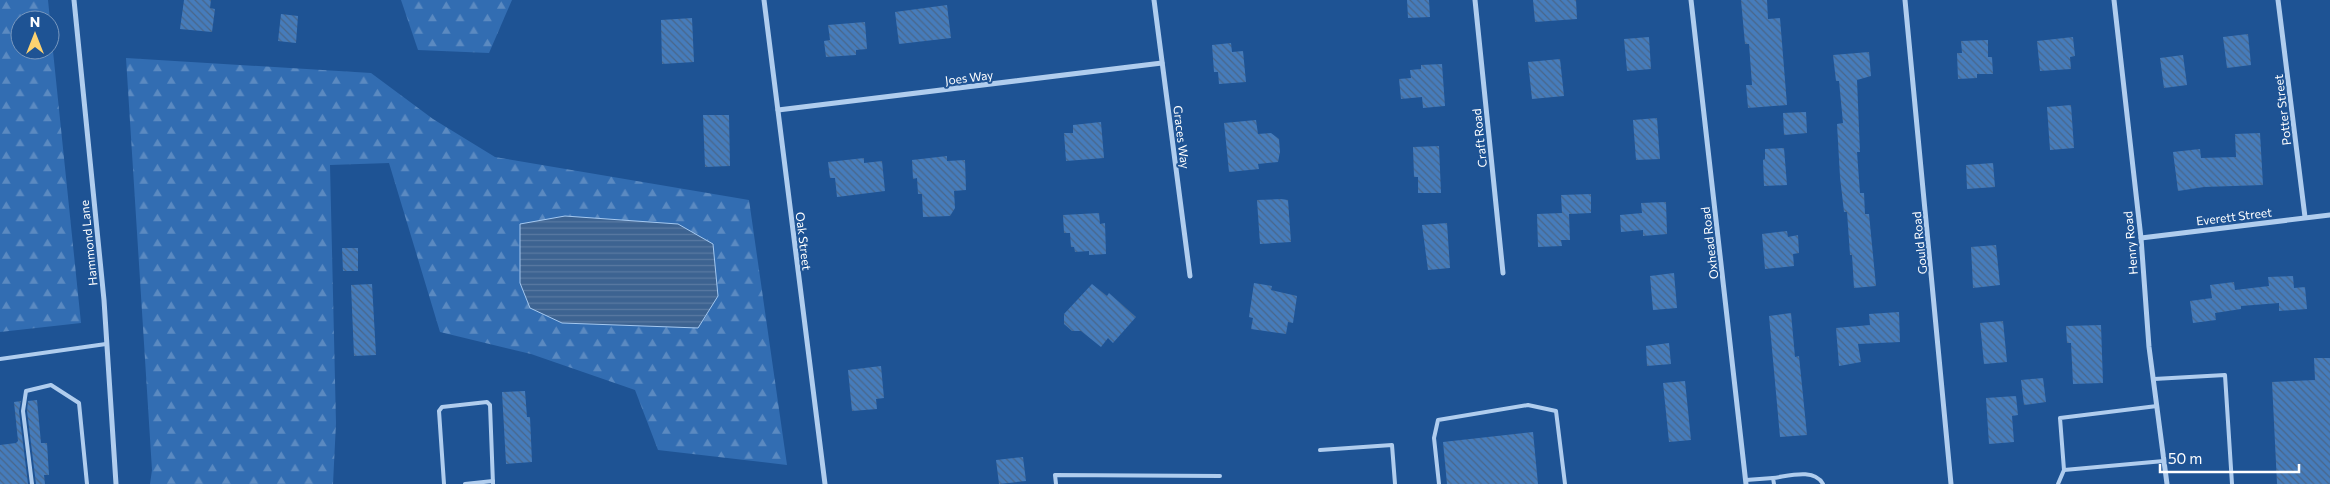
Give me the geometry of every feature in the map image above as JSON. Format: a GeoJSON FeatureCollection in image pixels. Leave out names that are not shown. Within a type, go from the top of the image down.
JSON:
{"type":"FeatureCollection","features":[{"type":"Feature","properties":{"kind":"street","name":"Hammond Lane"},"geometry":{"type":"LineString","coordinates":[[74,0],[103,290],[116,484]]}},
{"type":"Feature","properties":{"kind":"street","name":"Oak Street"},"geometry":{"type":"LineString","coordinates":[[764,0],[825,484]]}},
{"type":"Feature","properties":{"kind":"street","name":"Graces Way"},"geometry":{"type":"LineString","coordinates":[[1154,0],[1190,276]]}},
{"type":"Feature","properties":{"kind":"street","name":"Craft Road"},"geometry":{"type":"LineString","coordinates":[[1475,0],[1502,274]]}},
{"type":"Feature","properties":{"kind":"street","name":"Oxhead Road"},"geometry":{"type":"LineString","coordinates":[[1691,0],[1746,482]]}},
{"type":"Feature","properties":{"kind":"street","name":"Gould Road"},"geometry":{"type":"LineString","coordinates":[[1905,0],[1951,484]]}},
{"type":"Feature","properties":{"kind":"street","name":"Henry Road"},"geometry":{"type":"LineString","coordinates":[[2114,0],[2141,238],[2149,347],[2167,484]]}},
{"type":"Feature","properties":{"kind":"street","name":"Potter Street"},"geometry":{"type":"LineString","coordinates":[[2278,0],[2305,217]]}},
{"type":"Feature","properties":{"kind":"street","name":"Joes Way"},"geometry":{"type":"LineString","coordinates":[[778,110],[1162,63]]}},
{"type":"Feature","properties":{"kind":"street","name":"Everett Street"},"geometry":{"type":"LineString","coordinates":[[2141,238],[2330,215]]}},
{"type":"Feature","properties":{"kind":"lane"},"geometry":{"type":"LineString","coordinates":[[0,359],[106,344]]}},
{"type":"Feature","properties":{"kind":"lane"},"geometry":{"type":"LineString","coordinates":[[2154,379],[2225,375],[2232,484]]}},
{"type":"Feature","properties":{"kind":"lane"},"geometry":{"type":"LineString","coordinates":[[32,484],[23,411],[26,391],[51,385],[79,403],[87,484]]}},
{"type":"Feature","properties":{"kind":"lane"},"geometry":{"type":"LineString","coordinates":[[444,484],[439,411],[442,407],[486,402],[490,405],[493,483],[465,484]]}},
{"type":"Feature","properties":{"kind":"lane"},"geometry":{"type":"LineString","coordinates":[[1439,484],[1434,438],[1438,420],[1528,405],[1556,411],[1565,484]]}},
{"type":"Feature","properties":{"kind":"lane"},"geometry":{"type":"LineString","coordinates":[[2058,484],[2064,470],[2060,418],[2157,406]]}},
{"type":"Feature","properties":{"kind":"lane"},"geometry":{"type":"LineString","coordinates":[[1320,450],[1392,445],[1395,484]]}},
{"type":"Feature","properties":{"kind":"lane"},"geometry":{"type":"LineString","coordinates":[[2064,470],[2164,461]]}},
{"type":"Feature","properties":{"kind":"lane"},"geometry":{"type":"LineString","coordinates":[[1746,482],[1810,474],[1820,479],[1823,484]]}},
{"type":"Feature","properties":{"kind":"lane"},"geometry":{"type":"LineString","coordinates":[[1056,484],[1055,475],[1220,476]]}},
{"type":"Feature","properties":{"kind":"lane"},"geometry":{"type":"LineString","coordinates":[[1773,478],[1774,484]]}},
{"type":"Feature","properties":{"kind":"green space"},"geometry":{"type":"Polygon","coordinates":[[[0,0],[48,0],[49,10],[10,10],[10,60],[54,60],[81,323],[0,332],[0,0]]]}},
{"type":"Feature","properties":{"kind":"green space"},"geometry":{"type":"Polygon","coordinates":[[[401,0],[512,0],[489,53],[418,50],[401,0]]]}},
{"type":"Feature","properties":{"kind":"green space"},"geometry":{"type":"Polygon","coordinates":[[[126,58],[371,73],[433,119],[495,157],[749,200],[787,465],[658,450],[635,390],[531,354],[440,332],[389,163],[330,165],[336,423],[333,484],[150,484],[152,470],[126,58]]]}},
{"type":"Feature","properties":{"kind":"shaded area"},"geometry":{"type":"Polygon","coordinates":[[[565,216],[678,224],[713,244],[718,296],[698,328],[562,323],[530,308],[520,283],[520,224],[565,216]]]}},
{"type":"Feature","properties":{"kind":"building"},"geometry":{"type":"Polygon","coordinates":[[[184,0],[211,0],[210,8],[215,9],[212,32],[180,29],[184,0]]]}},
{"type":"Feature","properties":{"kind":"building"},"geometry":{"type":"Polygon","coordinates":[[[1407,0],[1429,0],[1430,17],[1408,18],[1407,0]]]}},
{"type":"Feature","properties":{"kind":"building"},"geometry":{"type":"Polygon","coordinates":[[[1533,0],[1576,0],[1577,19],[1535,22],[1533,0]]]}},
{"type":"Feature","properties":{"kind":"building"},"geometry":{"type":"Polygon","coordinates":[[[1741,0],[1767,0],[1768,19],[1780,18],[1787,105],[1748,108],[1746,85],[1752,85],[1749,44],[1745,44],[1741,0]]]}},
{"type":"Feature","properties":{"kind":"building"},"geometry":{"type":"Polygon","coordinates":[[[947,5],[951,38],[899,44],[895,12],[947,5]]]}},
{"type":"Feature","properties":{"kind":"building"},"geometry":{"type":"Polygon","coordinates":[[[281,14],[298,16],[296,43],[278,41],[281,14]]]}},
{"type":"Feature","properties":{"kind":"building"},"geometry":{"type":"Polygon","coordinates":[[[692,18],[694,62],[662,64],[661,20],[692,18]]]}},
{"type":"Feature","properties":{"kind":"building"},"geometry":{"type":"Polygon","coordinates":[[[865,22],[867,49],[856,50],[856,55],[826,57],[824,41],[830,40],[828,25],[865,22]]]}},
{"type":"Feature","properties":{"kind":"building"},"geometry":{"type":"Polygon","coordinates":[[[2248,34],[2251,65],[2227,68],[2223,37],[2248,34]]]}},
{"type":"Feature","properties":{"kind":"building"},"geometry":{"type":"Polygon","coordinates":[[[1649,37],[1651,69],[1627,71],[1624,39],[1649,37]]]}},
{"type":"Feature","properties":{"kind":"building"},"geometry":{"type":"Polygon","coordinates":[[[2073,37],[2075,56],[2070,57],[2071,69],[2040,71],[2037,41],[2073,37]]]}},
{"type":"Feature","properties":{"kind":"building"},"geometry":{"type":"Polygon","coordinates":[[[1988,40],[1988,57],[1992,57],[1993,74],[1977,74],[1977,78],[1958,79],[1957,53],[1962,53],[1961,41],[1988,40]]]}},
{"type":"Feature","properties":{"kind":"building"},"geometry":{"type":"Polygon","coordinates":[[[1231,43],[1232,52],[1243,51],[1246,82],[1219,84],[1218,72],[1214,72],[1212,45],[1231,43]]]}},
{"type":"Feature","properties":{"kind":"building"},"geometry":{"type":"Polygon","coordinates":[[[1869,52],[1871,76],[1857,80],[1860,152],[1857,152],[1860,193],[1864,193],[1865,214],[1869,214],[1876,286],[1854,288],[1847,212],[1844,212],[1840,177],[1837,124],[1843,123],[1839,81],[1836,81],[1833,55],[1869,52]]]}},
{"type":"Feature","properties":{"kind":"building"},"geometry":{"type":"Polygon","coordinates":[[[2183,55],[2187,85],[2164,88],[2160,58],[2183,55]]]}},
{"type":"Feature","properties":{"kind":"building"},"geometry":{"type":"Polygon","coordinates":[[[1560,59],[1564,96],[1532,99],[1528,62],[1560,59]]]}},
{"type":"Feature","properties":{"kind":"building"},"geometry":{"type":"Polygon","coordinates":[[[1442,64],[1445,106],[1423,108],[1422,97],[1401,99],[1399,79],[1411,78],[1410,70],[1421,69],[1421,65],[1442,64]]]}},
{"type":"Feature","properties":{"kind":"building"},"geometry":{"type":"Polygon","coordinates":[[[2071,105],[2074,148],[2050,150],[2047,107],[2071,105]]]}},
{"type":"Feature","properties":{"kind":"building"},"geometry":{"type":"Polygon","coordinates":[[[1806,112],[1807,133],[1784,135],[1783,113],[1806,112]]]}},
{"type":"Feature","properties":{"kind":"building"},"geometry":{"type":"Polygon","coordinates":[[[703,115],[729,115],[730,166],[705,167],[703,115]]]}},
{"type":"Feature","properties":{"kind":"building"},"geometry":{"type":"Polygon","coordinates":[[[1657,118],[1660,159],[1636,160],[1633,120],[1657,118]]]}},
{"type":"Feature","properties":{"kind":"building"},"geometry":{"type":"Polygon","coordinates":[[[1256,120],[1258,134],[1271,133],[1279,139],[1280,152],[1278,162],[1258,164],[1259,169],[1229,172],[1224,123],[1256,120]]]}},
{"type":"Feature","properties":{"kind":"building"},"geometry":{"type":"Polygon","coordinates":[[[1101,122],[1104,158],[1066,161],[1064,133],[1073,133],[1073,125],[1101,122]]]}},
{"type":"Feature","properties":{"kind":"building"},"geometry":{"type":"Polygon","coordinates":[[[2260,133],[2263,185],[2204,187],[2178,191],[2173,152],[2200,149],[2201,158],[2236,157],[2235,134],[2260,133]]]}},
{"type":"Feature","properties":{"kind":"building"},"geometry":{"type":"Polygon","coordinates":[[[1439,146],[1441,193],[1418,193],[1418,177],[1414,177],[1413,147],[1439,146]]]}},
{"type":"Feature","properties":{"kind":"building"},"geometry":{"type":"Polygon","coordinates":[[[1784,148],[1787,185],[1764,186],[1763,160],[1765,159],[1765,149],[1784,148]]]}},
{"type":"Feature","properties":{"kind":"building"},"geometry":{"type":"Polygon","coordinates":[[[947,156],[947,161],[965,160],[966,190],[954,191],[955,208],[950,216],[923,217],[922,194],[918,194],[917,178],[913,179],[912,160],[947,156]]]}},
{"type":"Feature","properties":{"kind":"building"},"geometry":{"type":"Polygon","coordinates":[[[864,158],[864,163],[882,161],[885,191],[837,197],[835,178],[830,178],[828,162],[864,158]]]}},
{"type":"Feature","properties":{"kind":"building"},"geometry":{"type":"Polygon","coordinates":[[[1993,163],[1995,187],[1967,189],[1966,165],[1993,163]]]}},
{"type":"Feature","properties":{"kind":"building"},"geometry":{"type":"Polygon","coordinates":[[[1591,194],[1591,213],[1569,214],[1570,240],[1561,240],[1562,246],[1538,247],[1537,214],[1562,213],[1561,195],[1591,194]]]}},
{"type":"Feature","properties":{"kind":"building"},"geometry":{"type":"Polygon","coordinates":[[[1257,200],[1288,200],[1291,242],[1260,244],[1257,200]]]}},
{"type":"Feature","properties":{"kind":"building"},"geometry":{"type":"Polygon","coordinates":[[[1666,202],[1667,234],[1643,236],[1643,230],[1621,232],[1620,215],[1642,213],[1641,203],[1666,202]]]}},
{"type":"Feature","properties":{"kind":"building"},"geometry":{"type":"Polygon","coordinates":[[[1099,213],[1100,224],[1105,223],[1106,254],[1089,255],[1089,251],[1075,252],[1074,247],[1071,247],[1070,233],[1064,233],[1063,215],[1099,213]]]}},
{"type":"Feature","properties":{"kind":"building"},"geometry":{"type":"Polygon","coordinates":[[[1447,223],[1450,268],[1428,270],[1422,225],[1447,223]]]}},
{"type":"Feature","properties":{"kind":"building"},"geometry":{"type":"Polygon","coordinates":[[[1787,231],[1788,237],[1798,235],[1799,253],[1793,254],[1794,266],[1765,269],[1762,234],[1787,231]]]}},
{"type":"Feature","properties":{"kind":"building"},"geometry":{"type":"Polygon","coordinates":[[[1996,245],[2000,285],[1973,288],[1971,247],[1996,245]]]}},
{"type":"Feature","properties":{"kind":"building"},"geometry":{"type":"Polygon","coordinates":[[[342,248],[358,248],[358,271],[343,271],[342,248]]]}},
{"type":"Feature","properties":{"kind":"building"},"geometry":{"type":"Polygon","coordinates":[[[1674,273],[1677,308],[1653,310],[1650,276],[1674,273]]]}},
{"type":"Feature","properties":{"kind":"building"},"geometry":{"type":"Polygon","coordinates":[[[2293,276],[2294,288],[2305,287],[2307,309],[2279,311],[2279,303],[2241,306],[2241,309],[2215,313],[2216,320],[2193,323],[2190,301],[2212,298],[2210,285],[2234,282],[2235,290],[2269,286],[2268,277],[2293,276]]]}},
{"type":"Feature","properties":{"kind":"building"},"geometry":{"type":"Polygon","coordinates":[[[1254,283],[1272,286],[1271,290],[1297,296],[1293,323],[1288,322],[1286,334],[1251,329],[1253,318],[1249,317],[1254,283]]]}},
{"type":"Feature","properties":{"kind":"building"},"geometry":{"type":"Polygon","coordinates":[[[372,284],[376,355],[354,356],[351,285],[372,284]]]}},
{"type":"Feature","properties":{"kind":"building"},"geometry":{"type":"Polygon","coordinates":[[[1092,284],[1107,296],[1109,293],[1136,317],[1113,343],[1108,338],[1101,347],[1081,331],[1072,331],[1064,324],[1064,314],[1092,284]]]}},
{"type":"Feature","properties":{"kind":"building"},"geometry":{"type":"Polygon","coordinates":[[[1899,312],[1900,342],[1858,344],[1861,362],[1839,366],[1836,328],[1870,325],[1869,314],[1899,312]]]}},
{"type":"Feature","properties":{"kind":"building"},"geometry":{"type":"Polygon","coordinates":[[[1791,313],[1795,357],[1799,356],[1807,435],[1780,437],[1769,316],[1791,313]]]}},
{"type":"Feature","properties":{"kind":"building"},"geometry":{"type":"Polygon","coordinates":[[[2003,321],[2007,362],[1984,364],[1980,323],[2003,321]]]}},
{"type":"Feature","properties":{"kind":"building"},"geometry":{"type":"Polygon","coordinates":[[[2101,325],[2103,383],[2073,384],[2071,343],[2067,343],[2066,326],[2101,325]]]}},
{"type":"Feature","properties":{"kind":"building"},"geometry":{"type":"Polygon","coordinates":[[[1669,343],[1671,364],[1647,366],[1646,346],[1669,343]]]}},
{"type":"Feature","properties":{"kind":"building"},"geometry":{"type":"Polygon","coordinates":[[[2314,358],[2330,358],[2330,484],[2277,484],[2272,382],[2315,380],[2314,358]]]}},
{"type":"Feature","properties":{"kind":"building"},"geometry":{"type":"Polygon","coordinates":[[[881,366],[884,398],[876,399],[877,409],[852,411],[848,370],[881,366]]]}},
{"type":"Feature","properties":{"kind":"building"},"geometry":{"type":"Polygon","coordinates":[[[2043,378],[2046,402],[2024,405],[2021,380],[2043,378]]]}},
{"type":"Feature","properties":{"kind":"building"},"geometry":{"type":"Polygon","coordinates":[[[1685,381],[1691,440],[1669,442],[1663,383],[1685,381]]]}},
{"type":"Feature","properties":{"kind":"building"},"geometry":{"type":"Polygon","coordinates":[[[525,391],[527,417],[530,417],[532,462],[506,464],[502,392],[525,391]]]}},
{"type":"Feature","properties":{"kind":"building"},"geometry":{"type":"Polygon","coordinates":[[[2016,396],[2018,415],[2012,416],[2014,442],[1989,444],[1986,398],[2016,396]]]}},
{"type":"Feature","properties":{"kind":"building"},"geometry":{"type":"Polygon","coordinates":[[[37,400],[41,443],[47,443],[49,475],[44,475],[45,484],[36,484],[27,411],[28,401],[37,400]]]}},
{"type":"Feature","properties":{"kind":"building"},"geometry":{"type":"Polygon","coordinates":[[[21,401],[19,411],[28,484],[0,484],[0,445],[16,443],[18,441],[14,402],[21,401]]]}},
{"type":"Feature","properties":{"kind":"building"},"geometry":{"type":"Polygon","coordinates":[[[1533,432],[1538,484],[1447,484],[1443,442],[1533,432]]]}},
{"type":"Feature","properties":{"kind":"building"},"geometry":{"type":"Polygon","coordinates":[[[1023,457],[1026,481],[999,484],[996,460],[1023,457]]]}}]}
